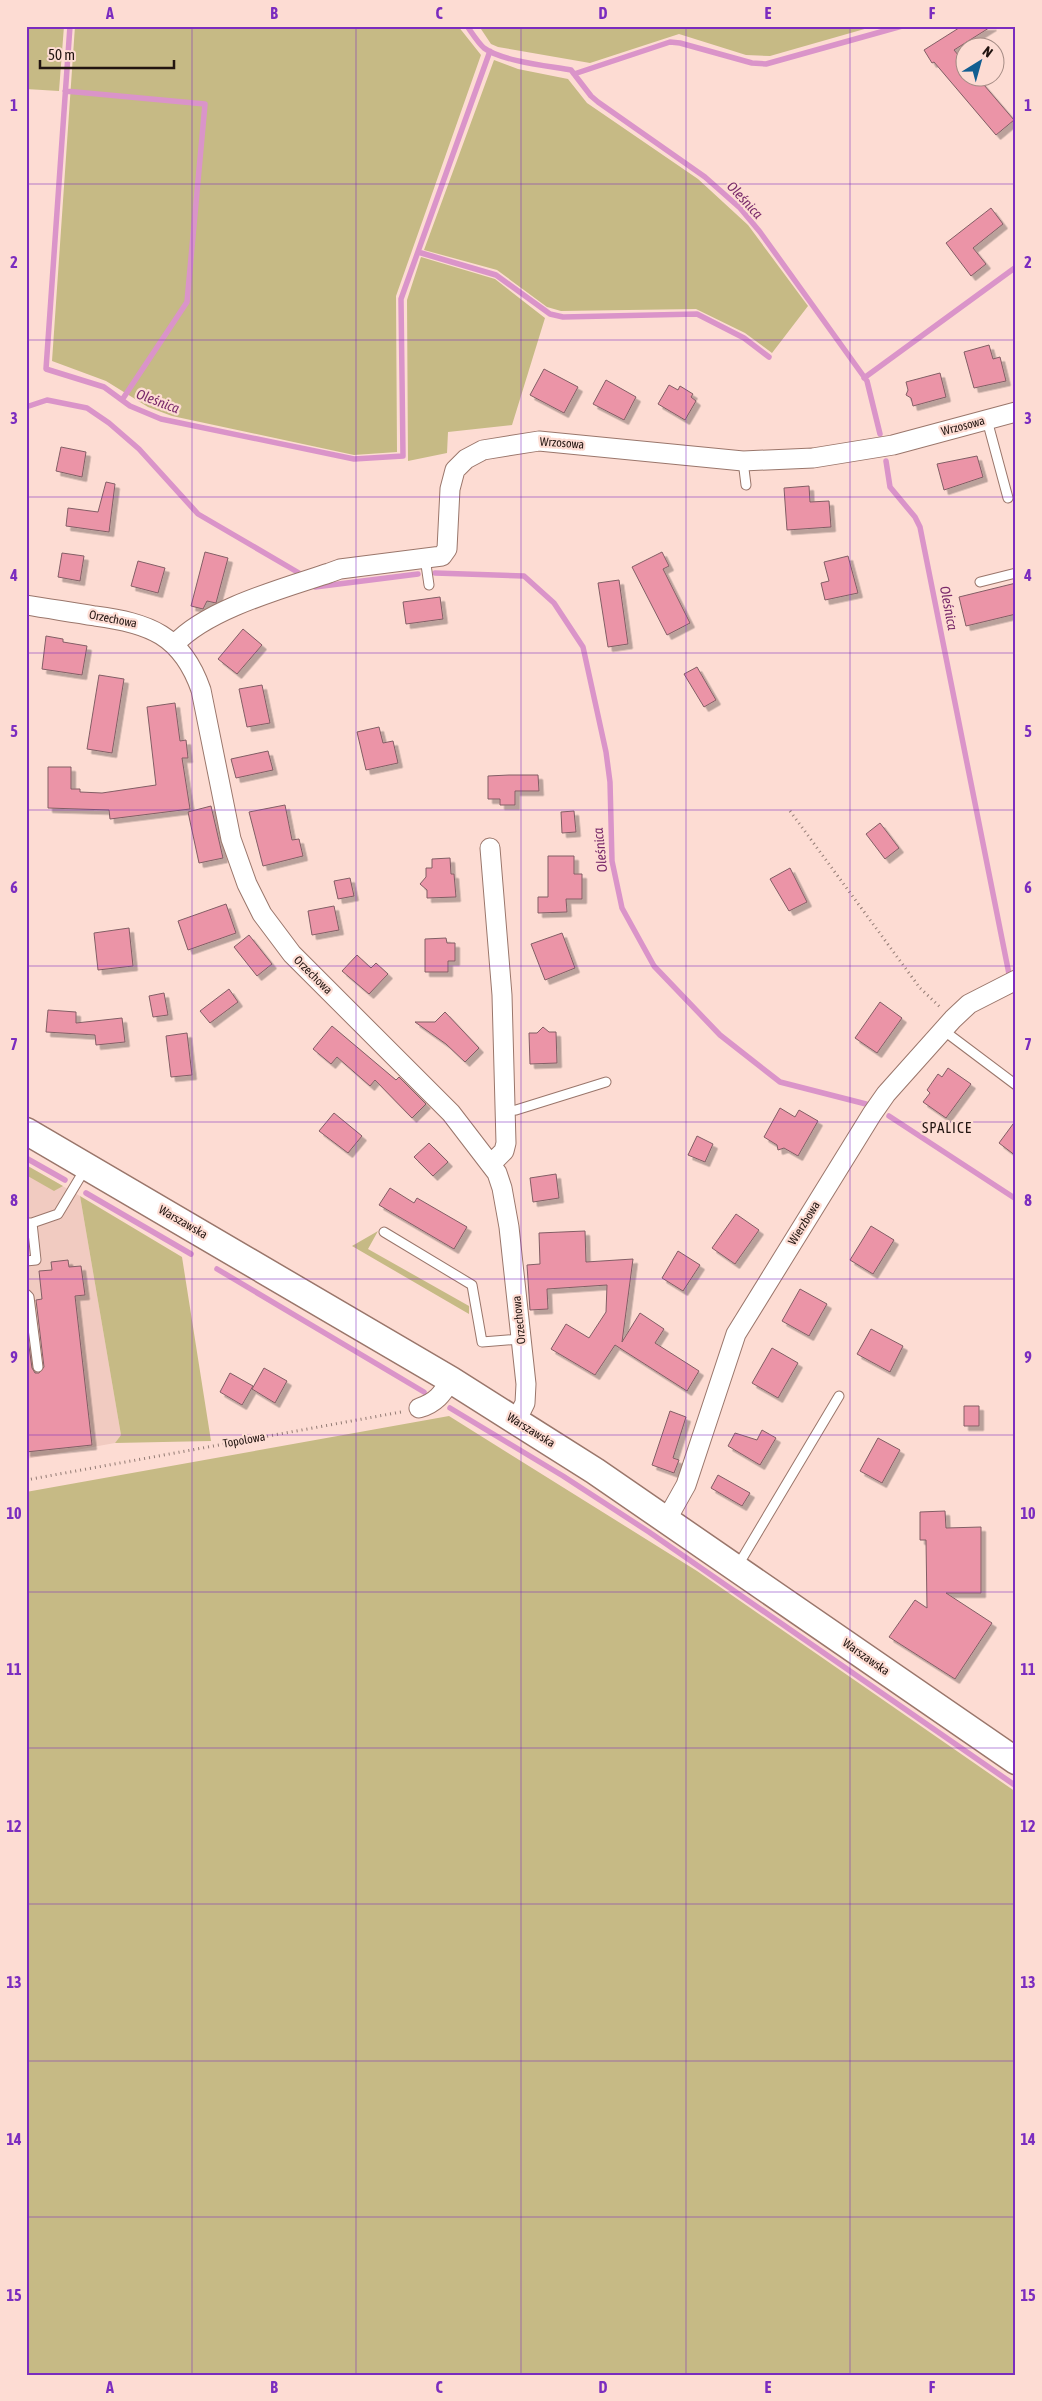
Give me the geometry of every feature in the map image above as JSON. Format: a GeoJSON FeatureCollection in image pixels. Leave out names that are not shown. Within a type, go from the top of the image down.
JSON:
{"type":"FeatureCollection","features":[{"type":"Feature","properties":{"kind":"main road","name":"Warszawska"},"geometry":{"type":"LineString","coordinates":[[26,1131],[516,1420],[667,1519],[1016,1761]]}},
{"type":"Feature","properties":{"kind":"street","name":"Wrzosowa"},"geometry":{"type":"LineString","coordinates":[[175,644],[186,631],[243,603],[340,569],[442,556],[447,549],[450,489],[456,470],[466,458],[484,450],[539,441],[744,461],[813,458],[877,448],[1016,412]]}},
{"type":"Feature","properties":{"kind":"street","name":"Orzechowa"},"geometry":{"type":"LineString","coordinates":[[26,606],[134,622],[158,632],[175,644],[190,664],[201,690],[231,839],[247,884],[262,914],[292,954],[451,1113],[491,1164],[500,1181],[508,1221],[521,1340],[526,1395],[525,1403],[516,1420]]}},
{"type":"Feature","properties":{"kind":"street"},"geometry":{"type":"LineString","coordinates":[[490,848],[502,994],[505,1111],[505,1148],[491,1164]]}},
{"type":"Feature","properties":{"kind":"street","name":"Wierzbowa"},"geometry":{"type":"LineString","coordinates":[[667,1519],[686,1485],[736,1334],[876,1107],[948,1024],[969,1004],[1016,980]]}},
{"type":"Feature","properties":{"kind":"street"},"geometry":{"type":"LineString","coordinates":[[419,1408],[431,1405],[440,1397],[451,1380]]}},
{"type":"Feature","properties":{"kind":"lane"},"geometry":{"type":"LineString","coordinates":[[987,420],[1008,498]]}},
{"type":"Feature","properties":{"kind":"lane"},"geometry":{"type":"LineString","coordinates":[[744,461],[746,485]]}},
{"type":"Feature","properties":{"kind":"lane"},"geometry":{"type":"LineString","coordinates":[[425,558],[430,585]]}},
{"type":"Feature","properties":{"kind":"lane"},"geometry":{"type":"LineString","coordinates":[[980,582],[1016,574]]}},
{"type":"Feature","properties":{"kind":"lane"},"geometry":{"type":"LineString","coordinates":[[948,1024],[1016,1085]]}},
{"type":"Feature","properties":{"kind":"lane"},"geometry":{"type":"LineString","coordinates":[[505,1111],[516,1110],[606,1082]]}},
{"type":"Feature","properties":{"kind":"lane"},"geometry":{"type":"LineString","coordinates":[[26,1261],[36,1260],[29,1223],[58,1214],[86,1166]]}},
{"type":"Feature","properties":{"kind":"lane"},"geometry":{"type":"LineString","coordinates":[[384,1232],[472,1285],[482,1342],[521,1340]]}},
{"type":"Feature","properties":{"kind":"lane"},"geometry":{"type":"LineString","coordinates":[[26,1294],[29,1297],[38,1367]]}},
{"type":"Feature","properties":{"kind":"lane"},"geometry":{"type":"LineString","coordinates":[[736,1567],[839,1396]]}},
{"type":"Feature","properties":{"kind":"path"},"geometry":{"type":"LineString","coordinates":[[790,811],[948,1024]]}},
{"type":"Feature","properties":{"kind":"path","name":"Topolowa"},"geometry":{"type":"LineString","coordinates":[[26,1480],[419,1408]]}},
{"type":"Feature","properties":{"kind":"shaded area"},"geometry":{"type":"Polygon","coordinates":[[[26,26],[64,26],[59,91],[26,89],[26,26]]]}},
{"type":"Feature","properties":{"kind":"shaded area"},"geometry":{"type":"Polygon","coordinates":[[[75,26],[458,26],[481,55],[396,296],[397,452],[354,455],[172,416],[148,407],[106,381],[52,361],[75,26]]]}},
{"type":"Feature","properties":{"kind":"shaded area"},"geometry":{"type":"Polygon","coordinates":[[[479,26],[875,26],[770,56],[746,55],[679,34],[590,63],[498,47],[491,44],[479,26]]]}},
{"type":"Feature","properties":{"kind":"shaded area"},"geometry":{"type":"Polygon","coordinates":[[[494,60],[518,69],[568,79],[587,103],[698,179],[748,225],[808,306],[772,353],[745,333],[696,309],[561,311],[547,307],[497,270],[424,250],[494,60]]]}},
{"type":"Feature","properties":{"kind":"shaded area"},"geometry":{"type":"Polygon","coordinates":[[[421,257],[495,279],[545,318],[512,425],[448,432],[447,453],[408,461],[407,300],[421,257]]]}},
{"type":"Feature","properties":{"kind":"shaded area"},"geometry":{"type":"Polygon","coordinates":[[[26,1165],[80,1196],[121,1435],[115,1443],[26,1459],[26,1165]]]}},
{"type":"Feature","properties":{"kind":"shaded area"},"geometry":{"type":"Polygon","coordinates":[[[26,1165],[63,1186],[54,1191],[26,1175],[26,1165]]]}},
{"type":"Feature","properties":{"kind":"shaded area"},"geometry":{"type":"Polygon","coordinates":[[[80,1196],[182,1257],[211,1441],[115,1443],[121,1435],[80,1196]]]}},
{"type":"Feature","properties":{"kind":"shaded area"},"geometry":{"type":"Polygon","coordinates":[[[378,1231],[368,1249],[469,1306],[469,1314],[352,1246],[378,1231]]]}},
{"type":"Feature","properties":{"kind":"shaded area"},"geometry":{"type":"Polygon","coordinates":[[[449,1416],[697,1571],[1016,1792],[1016,2375],[26,2375],[26,1492],[449,1416]]]}},
{"type":"Feature","properties":{"kind":"building"},"geometry":{"type":"Polygon","coordinates":[[[962,26],[992,26],[973,38],[954,38],[954,86],[934,62],[932,63],[924,50],[962,26]]]}},
{"type":"Feature","properties":{"kind":"building"},"geometry":{"type":"Polygon","coordinates":[[[956,88],[987,88],[1014,120],[996,135],[956,88]]]}},
{"type":"Feature","properties":{"kind":"building"},"geometry":{"type":"Polygon","coordinates":[[[991,208],[1003,224],[973,248],[986,264],[971,276],[946,243],[991,208]]]}},
{"type":"Feature","properties":{"kind":"building"},"geometry":{"type":"Polygon","coordinates":[[[989,345],[993,359],[1000,357],[1006,381],[974,388],[964,352],[989,345]]]}},
{"type":"Feature","properties":{"kind":"building"},"geometry":{"type":"Polygon","coordinates":[[[544,369],[578,387],[564,413],[530,395],[544,369]]]}},
{"type":"Feature","properties":{"kind":"building"},"geometry":{"type":"Polygon","coordinates":[[[940,373],[946,397],[913,406],[911,398],[906,395],[908,390],[906,382],[940,373]]]}},
{"type":"Feature","properties":{"kind":"building"},"geometry":{"type":"Polygon","coordinates":[[[606,380],[636,397],[624,420],[593,404],[606,380]]]}},
{"type":"Feature","properties":{"kind":"building"},"geometry":{"type":"Polygon","coordinates":[[[669,385],[678,390],[680,386],[693,394],[691,397],[696,401],[685,420],[658,404],[669,385]]]}},
{"type":"Feature","properties":{"kind":"building"},"geometry":{"type":"Polygon","coordinates":[[[61,447],[86,452],[82,477],[56,471],[61,447]]]}},
{"type":"Feature","properties":{"kind":"building"},"geometry":{"type":"Polygon","coordinates":[[[977,456],[983,477],[944,490],[937,464],[977,456]]]}},
{"type":"Feature","properties":{"kind":"building"},"geometry":{"type":"Polygon","coordinates":[[[106,482],[115,484],[109,532],[66,526],[68,508],[98,512],[106,482]]]}},
{"type":"Feature","properties":{"kind":"building"},"geometry":{"type":"Polygon","coordinates":[[[809,486],[810,502],[829,501],[831,527],[787,530],[784,488],[809,486]]]}},
{"type":"Feature","properties":{"kind":"building"},"geometry":{"type":"Polygon","coordinates":[[[205,552],[228,558],[216,603],[207,601],[203,609],[191,606],[205,552]]]}},
{"type":"Feature","properties":{"kind":"building"},"geometry":{"type":"Polygon","coordinates":[[[662,552],[669,566],[663,569],[690,623],[667,635],[632,567],[662,552]]]}},
{"type":"Feature","properties":{"kind":"building"},"geometry":{"type":"Polygon","coordinates":[[[62,553],[84,556],[80,581],[58,577],[62,553]]]}},
{"type":"Feature","properties":{"kind":"building"},"geometry":{"type":"Polygon","coordinates":[[[848,556],[858,593],[825,600],[821,583],[829,581],[824,562],[848,556]]]}},
{"type":"Feature","properties":{"kind":"building"},"geometry":{"type":"Polygon","coordinates":[[[138,561],[165,568],[158,593],[131,586],[138,561]]]}},
{"type":"Feature","properties":{"kind":"building"},"geometry":{"type":"Polygon","coordinates":[[[619,580],[628,644],[608,647],[598,583],[619,580]]]}},
{"type":"Feature","properties":{"kind":"building"},"geometry":{"type":"Polygon","coordinates":[[[1016,583],[1016,614],[966,626],[959,597],[1016,583]]]}},
{"type":"Feature","properties":{"kind":"building"},"geometry":{"type":"Polygon","coordinates":[[[440,597],[443,619],[406,624],[403,602],[440,597]]]}},
{"type":"Feature","properties":{"kind":"building"},"geometry":{"type":"Polygon","coordinates":[[[243,629],[262,645],[237,674],[218,659],[243,629]]]}},
{"type":"Feature","properties":{"kind":"building"},"geometry":{"type":"Polygon","coordinates":[[[46,636],[63,639],[63,642],[87,646],[82,675],[42,669],[46,636]]]}},
{"type":"Feature","properties":{"kind":"building"},"geometry":{"type":"Polygon","coordinates":[[[697,667],[716,700],[704,707],[684,674],[697,667]]]}},
{"type":"Feature","properties":{"kind":"building"},"geometry":{"type":"Polygon","coordinates":[[[99,675],[124,679],[112,753],[87,749],[99,675]]]}},
{"type":"Feature","properties":{"kind":"building"},"geometry":{"type":"Polygon","coordinates":[[[262,685],[270,723],[247,727],[239,689],[262,685]]]}},
{"type":"Feature","properties":{"kind":"building"},"geometry":{"type":"Polygon","coordinates":[[[175,703],[180,741],[186,740],[188,758],[182,758],[190,809],[110,819],[109,810],[48,808],[48,767],[71,767],[71,789],[80,789],[80,792],[102,793],[156,785],[147,707],[175,703]]]}},
{"type":"Feature","properties":{"kind":"building"},"geometry":{"type":"Polygon","coordinates":[[[379,727],[383,743],[393,741],[398,763],[366,770],[357,732],[379,727]]]}},
{"type":"Feature","properties":{"kind":"building"},"geometry":{"type":"Polygon","coordinates":[[[268,751],[273,770],[236,778],[231,759],[268,751]]]}},
{"type":"Feature","properties":{"kind":"building"},"geometry":{"type":"Polygon","coordinates":[[[538,775],[539,791],[515,791],[515,805],[500,805],[500,799],[488,799],[488,776],[538,775]]]}},
{"type":"Feature","properties":{"kind":"building"},"geometry":{"type":"Polygon","coordinates":[[[285,805],[292,840],[299,839],[303,856],[263,866],[249,812],[285,805]]]}},
{"type":"Feature","properties":{"kind":"building"},"geometry":{"type":"Polygon","coordinates":[[[211,806],[223,858],[199,863],[188,812],[211,806]]]}},
{"type":"Feature","properties":{"kind":"building"},"geometry":{"type":"Polygon","coordinates":[[[574,811],[576,832],[562,833],[561,812],[574,811]]]}},
{"type":"Feature","properties":{"kind":"building"},"geometry":{"type":"Polygon","coordinates":[[[880,823],[899,848],[885,859],[866,834],[880,823]]]}},
{"type":"Feature","properties":{"kind":"building"},"geometry":{"type":"Polygon","coordinates":[[[548,856],[574,856],[574,874],[582,874],[582,899],[566,899],[567,912],[538,913],[538,897],[548,897],[548,856]]]}},
{"type":"Feature","properties":{"kind":"building"},"geometry":{"type":"Polygon","coordinates":[[[450,858],[451,874],[454,874],[456,897],[427,898],[427,890],[420,884],[426,877],[426,868],[432,868],[432,859],[450,858]]]}},
{"type":"Feature","properties":{"kind":"building"},"geometry":{"type":"Polygon","coordinates":[[[790,868],[807,902],[789,911],[770,879],[790,868]]]}},
{"type":"Feature","properties":{"kind":"building"},"geometry":{"type":"Polygon","coordinates":[[[350,878],[354,896],[338,899],[334,881],[350,878]]]}},
{"type":"Feature","properties":{"kind":"building"},"geometry":{"type":"Polygon","coordinates":[[[226,904],[236,933],[188,950],[178,921],[226,904]]]}},
{"type":"Feature","properties":{"kind":"building"},"geometry":{"type":"Polygon","coordinates":[[[334,906],[339,930],[312,935],[308,911],[334,906]]]}},
{"type":"Feature","properties":{"kind":"building"},"geometry":{"type":"Polygon","coordinates":[[[129,928],[133,966],[98,970],[94,933],[129,928]]]}},
{"type":"Feature","properties":{"kind":"building"},"geometry":{"type":"Polygon","coordinates":[[[562,933],[575,968],[545,980],[531,944],[562,933]]]}},
{"type":"Feature","properties":{"kind":"building"},"geometry":{"type":"Polygon","coordinates":[[[249,935],[272,964],[257,976],[234,947],[249,935]]]}},
{"type":"Feature","properties":{"kind":"building"},"geometry":{"type":"Polygon","coordinates":[[[446,938],[447,943],[455,943],[455,961],[448,961],[448,972],[425,972],[425,939],[446,938]]]}},
{"type":"Feature","properties":{"kind":"building"},"geometry":{"type":"Polygon","coordinates":[[[357,955],[371,968],[376,963],[388,974],[369,994],[342,971],[357,955]]]}},
{"type":"Feature","properties":{"kind":"building"},"geometry":{"type":"Polygon","coordinates":[[[229,989],[238,1002],[210,1023],[200,1011],[229,989]]]}},
{"type":"Feature","properties":{"kind":"building"},"geometry":{"type":"Polygon","coordinates":[[[164,993],[168,1015],[153,1017],[149,996],[164,993]]]}},
{"type":"Feature","properties":{"kind":"building"},"geometry":{"type":"Polygon","coordinates":[[[880,1002],[902,1018],[877,1053],[855,1038],[880,1002]]]}},
{"type":"Feature","properties":{"kind":"building"},"geometry":{"type":"Polygon","coordinates":[[[48,1010],[76,1012],[76,1023],[122,1018],[125,1042],[96,1045],[95,1035],[46,1032],[48,1010]]]}},
{"type":"Feature","properties":{"kind":"building"},"geometry":{"type":"Polygon","coordinates":[[[445,1012],[479,1048],[465,1062],[446,1044],[415,1022],[435,1022],[445,1012]]]}},
{"type":"Feature","properties":{"kind":"building"},"geometry":{"type":"Polygon","coordinates":[[[332,1026],[396,1080],[399,1077],[426,1104],[412,1118],[375,1080],[370,1086],[337,1057],[331,1064],[313,1049],[332,1026]]]}},
{"type":"Feature","properties":{"kind":"building"},"geometry":{"type":"Polygon","coordinates":[[[543,1027],[549,1032],[556,1032],[557,1063],[530,1064],[529,1033],[537,1033],[543,1027]]]}},
{"type":"Feature","properties":{"kind":"building"},"geometry":{"type":"Polygon","coordinates":[[[187,1033],[192,1075],[171,1077],[166,1036],[187,1033]]]}},
{"type":"Feature","properties":{"kind":"building"},"geometry":{"type":"Polygon","coordinates":[[[948,1068],[971,1084],[946,1118],[923,1102],[930,1093],[927,1090],[938,1074],[942,1077],[948,1068]]]}},
{"type":"Feature","properties":{"kind":"building"},"geometry":{"type":"Polygon","coordinates":[[[780,1108],[795,1117],[799,1110],[818,1121],[798,1156],[784,1148],[778,1150],[777,1145],[764,1137],[780,1108]]]}},
{"type":"Feature","properties":{"kind":"building"},"geometry":{"type":"Polygon","coordinates":[[[334,1113],[362,1136],[348,1153],[319,1131],[334,1113]]]}},
{"type":"Feature","properties":{"kind":"building"},"geometry":{"type":"Polygon","coordinates":[[[1016,1120],[1016,1156],[999,1143],[1016,1120]]]}},
{"type":"Feature","properties":{"kind":"building"},"geometry":{"type":"Polygon","coordinates":[[[697,1136],[713,1144],[705,1162],[688,1155],[697,1136]]]}},
{"type":"Feature","properties":{"kind":"building"},"geometry":{"type":"Polygon","coordinates":[[[429,1143],[448,1162],[433,1176],[414,1157],[429,1143]]]}},
{"type":"Feature","properties":{"kind":"building"},"geometry":{"type":"Polygon","coordinates":[[[556,1174],[559,1198],[533,1202],[530,1178],[556,1174]]]}},
{"type":"Feature","properties":{"kind":"building"},"geometry":{"type":"Polygon","coordinates":[[[390,1188],[414,1203],[417,1198],[467,1227],[454,1249],[379,1205],[390,1188]]]}},
{"type":"Feature","properties":{"kind":"building"},"geometry":{"type":"Polygon","coordinates":[[[736,1214],[759,1230],[735,1264],[712,1248],[736,1214]]]}},
{"type":"Feature","properties":{"kind":"building"},"geometry":{"type":"Polygon","coordinates":[[[871,1226],[894,1240],[873,1274],[850,1260],[871,1226]]]}},
{"type":"Feature","properties":{"kind":"building"},"geometry":{"type":"Polygon","coordinates":[[[585,1231],[586,1262],[633,1259],[622,1342],[640,1313],[664,1329],[655,1343],[699,1371],[687,1391],[615,1345],[595,1375],[551,1349],[566,1324],[589,1338],[606,1312],[607,1285],[547,1289],[548,1309],[530,1310],[527,1265],[540,1264],[539,1233],[585,1231]]]}},
{"type":"Feature","properties":{"kind":"building"},"geometry":{"type":"Polygon","coordinates":[[[678,1251],[700,1265],[683,1291],[662,1278],[678,1251]]]}},
{"type":"Feature","properties":{"kind":"building"},"geometry":{"type":"Polygon","coordinates":[[[68,1260],[69,1267],[81,1266],[85,1295],[75,1296],[92,1445],[26,1452],[26,1325],[32,1368],[35,1373],[39,1373],[44,1367],[36,1300],[42,1299],[39,1271],[52,1270],[51,1262],[68,1260]]]}},
{"type":"Feature","properties":{"kind":"building"},"geometry":{"type":"Polygon","coordinates":[[[800,1289],[827,1304],[809,1336],[782,1321],[800,1289]]]}},
{"type":"Feature","properties":{"kind":"building"},"geometry":{"type":"Polygon","coordinates":[[[871,1329],[903,1346],[890,1372],[857,1354],[871,1329]]]}},
{"type":"Feature","properties":{"kind":"building"},"geometry":{"type":"Polygon","coordinates":[[[772,1348],[798,1363],[778,1398],[752,1383],[772,1348]]]}},
{"type":"Feature","properties":{"kind":"building"},"geometry":{"type":"Polygon","coordinates":[[[264,1368],[287,1381],[275,1403],[252,1389],[264,1368]]]}},
{"type":"Feature","properties":{"kind":"building"},"geometry":{"type":"Polygon","coordinates":[[[230,1373],[253,1386],[242,1405],[220,1392],[230,1373]]]}},
{"type":"Feature","properties":{"kind":"building"},"geometry":{"type":"Polygon","coordinates":[[[964,1406],[979,1406],[979,1426],[964,1426],[964,1406]]]}},
{"type":"Feature","properties":{"kind":"building"},"geometry":{"type":"Polygon","coordinates":[[[670,1411],[686,1417],[673,1458],[679,1460],[674,1473],[652,1465],[670,1411]]]}},
{"type":"Feature","properties":{"kind":"building"},"geometry":{"type":"Polygon","coordinates":[[[762,1430],[776,1438],[760,1465],[728,1446],[735,1433],[757,1440],[762,1430]]]}},
{"type":"Feature","properties":{"kind":"building"},"geometry":{"type":"Polygon","coordinates":[[[878,1438],[900,1450],[882,1483],[860,1471],[878,1438]]]}},
{"type":"Feature","properties":{"kind":"building"},"geometry":{"type":"Polygon","coordinates":[[[718,1475],[750,1493],[742,1506],[711,1488],[718,1475]]]}},
{"type":"Feature","properties":{"kind":"building"},"geometry":{"type":"Polygon","coordinates":[[[945,1511],[946,1528],[981,1527],[981,1593],[946,1593],[992,1623],[955,1679],[889,1637],[915,1600],[927,1608],[926,1540],[920,1540],[920,1512],[945,1511]]]}},
{"type":"Feature","properties":{"kind":"waterway","name":"Oleśnica"},"geometry":{"type":"LineString","coordinates":[[70,26],[46,369],[104,387],[130,406],[161,419],[354,459],[403,456],[401,299],[490,51]]}},
{"type":"Feature","properties":{"kind":"waterway","name":"Oleśnica"},"geometry":{"type":"LineString","coordinates":[[467,26],[482,46],[492,53],[526,62],[571,70],[598,102],[705,177],[740,208],[760,232],[867,381],[880,434]]}},
{"type":"Feature","properties":{"kind":"waterway","name":"Oleśnica"},"geometry":{"type":"LineString","coordinates":[[574,74],[670,42],[680,43],[752,63],[766,64],[902,26]]}},
{"type":"Feature","properties":{"kind":"waterway"},"geometry":{"type":"LineString","coordinates":[[65,91],[205,104],[187,302],[122,400]]}},
{"type":"Feature","properties":{"kind":"waterway","name":"Oleśnica"},"geometry":{"type":"LineString","coordinates":[[418,252],[496,275],[550,314],[563,317],[697,314],[744,338],[769,357]]}},
{"type":"Feature","properties":{"kind":"waterway","name":"Oleśnica"},"geometry":{"type":"LineString","coordinates":[[864,378],[1016,267]]}},
{"type":"Feature","properties":{"kind":"waterway","name":"Oleśnica"},"geometry":{"type":"LineString","coordinates":[[26,407],[47,400],[87,408],[109,423],[139,449],[198,514],[299,573]]}},
{"type":"Feature","properties":{"kind":"waterway","name":"Oleśnica"},"geometry":{"type":"LineString","coordinates":[[886,461],[890,487],[915,517],[920,527],[1009,974]]}},
{"type":"Feature","properties":{"kind":"waterway","name":"Oleśnica"},"geometry":{"type":"LineString","coordinates":[[435,573],[524,576],[554,603],[583,647],[606,752],[610,782],[612,861],[622,908],[654,966],[720,1035],[780,1082],[866,1104]]}},
{"type":"Feature","properties":{"kind":"waterway","name":"Oleśnica"},"geometry":{"type":"LineString","coordinates":[[315,587],[418,574]]}},
{"type":"Feature","properties":{"kind":"waterway","name":"Oleśnica"},"geometry":{"type":"LineString","coordinates":[[889,1116],[1016,1199]]}},
{"type":"Feature","properties":{"kind":"waterway"},"geometry":{"type":"LineString","coordinates":[[26,1158],[65,1180]]}},
{"type":"Feature","properties":{"kind":"waterway"},"geometry":{"type":"LineString","coordinates":[[86,1193],[191,1254]]}},
{"type":"Feature","properties":{"kind":"waterway"},"geometry":{"type":"LineString","coordinates":[[217,1269],[424,1392]]}},
{"type":"Feature","properties":{"kind":"waterway"},"geometry":{"type":"LineString","coordinates":[[450,1408],[563,1476],[649,1532],[1016,1786]]}},
{"type":"Feature","properties":{"kind":"district","name":"SPALICE"},"geometry":{"type":"Point","coordinates":[947,1128]}}]}
